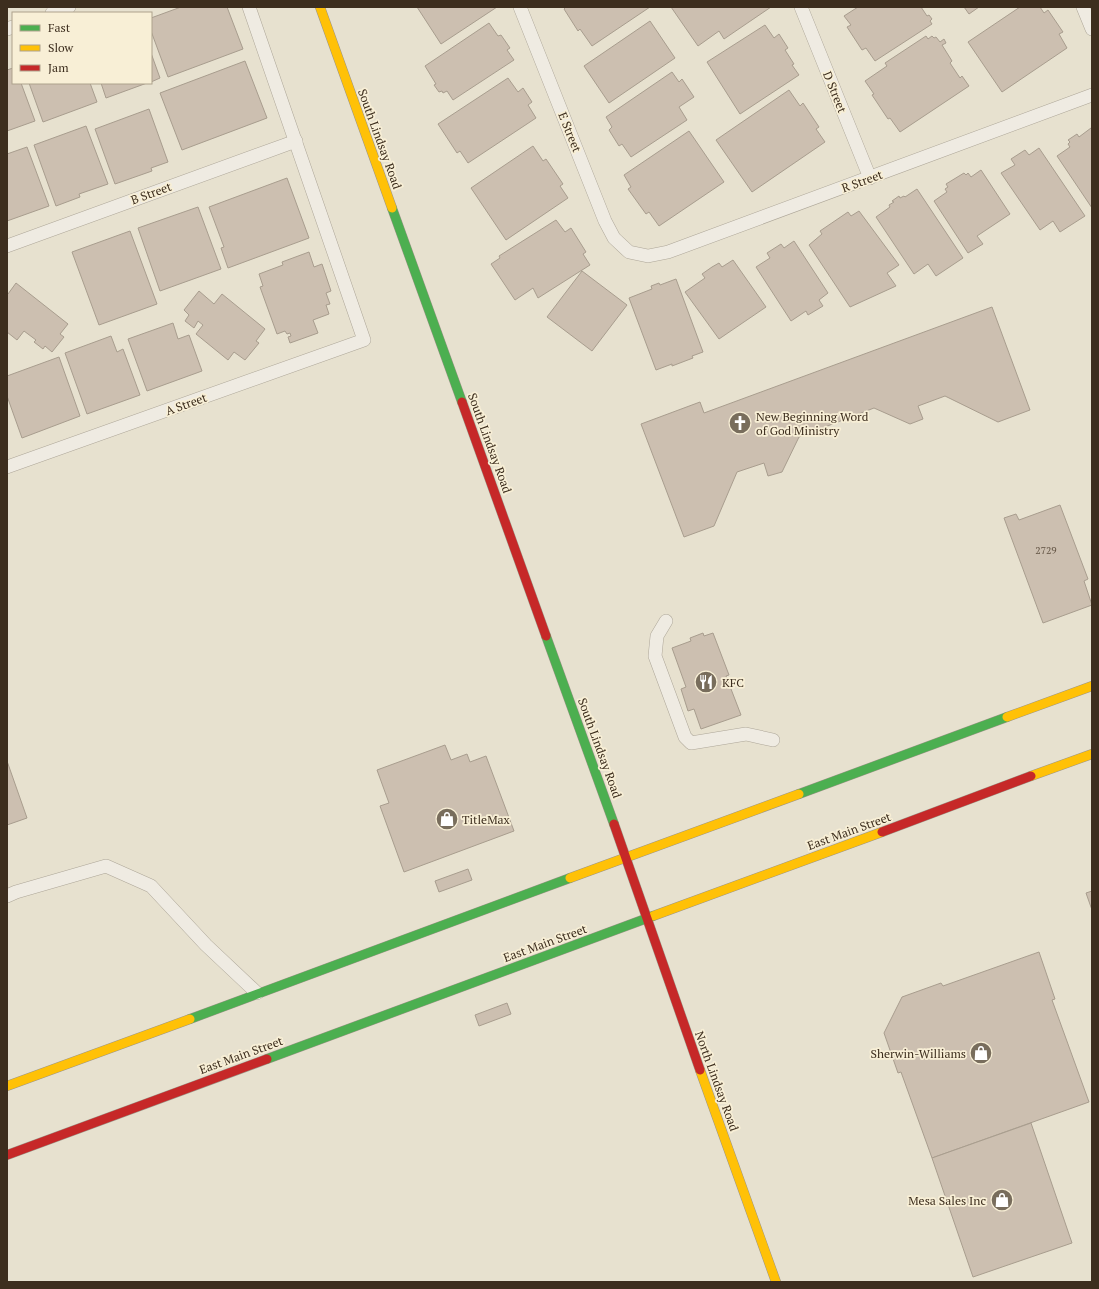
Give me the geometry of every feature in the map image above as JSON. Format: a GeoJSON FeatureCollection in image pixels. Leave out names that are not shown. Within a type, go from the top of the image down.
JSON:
{"type":"FeatureCollection","features":[{"type":"Feature","properties":{"kind":"main road","name":"South Lindsay Road"},"geometry":{"type":"LineString","coordinates":[[320,7],[637,888]]}},
{"type":"Feature","properties":{"kind":"main road"},"geometry":{"type":"LineString","coordinates":[[7,1086],[1092,686]]}},
{"type":"Feature","properties":{"kind":"main road","name":"East Main Street"},"geometry":{"type":"LineString","coordinates":[[7,1155],[1092,754]]}},
{"type":"Feature","properties":{"kind":"main road","name":"North Lindsay Road"},"geometry":{"type":"LineString","coordinates":[[637,888],[646,918],[776,1282]]}},
{"type":"Feature","properties":{"kind":"lane"},"geometry":{"type":"LineString","coordinates":[[55,12],[69,7]]}},
{"type":"Feature","properties":{"kind":"lane"},"geometry":{"type":"LineString","coordinates":[[249,7],[296,141]]}},
{"type":"Feature","properties":{"kind":"lane","name":"E Street"},"geometry":{"type":"LineString","coordinates":[[520,7],[605,221],[614,238],[629,252]]}},
{"type":"Feature","properties":{"kind":"lane","name":"D Street"},"geometry":{"type":"LineString","coordinates":[[801,7],[870,178]]}},
{"type":"Feature","properties":{"kind":"lane"},"geometry":{"type":"LineString","coordinates":[[1083,7],[1092,29]]}},
{"type":"Feature","properties":{"kind":"lane","name":"R Street"},"geometry":{"type":"LineString","coordinates":[[629,252],[648,256],[668,252],[1092,95]]}},
{"type":"Feature","properties":{"kind":"lane","name":"B Street"},"geometry":{"type":"LineString","coordinates":[[7,246],[296,141]]}},
{"type":"Feature","properties":{"kind":"lane","name":"A Street"},"geometry":{"type":"LineString","coordinates":[[7,467],[364,340],[296,141]]}},
{"type":"Feature","properties":{"kind":"lane"},"geometry":{"type":"LineString","coordinates":[[666,621],[657,636],[655,656],[685,737],[691,743],[746,734],[773,740]]}},
{"type":"Feature","properties":{"kind":"lane"},"geometry":{"type":"LineString","coordinates":[[7,896],[16,892],[106,866],[151,886],[206,945],[257,993]]}},
{"type":"Feature","properties":{"kind":"building"},"geometry":{"type":"Polygon","coordinates":[[[181,7],[227,7],[243,49],[168,77],[152,34],[152,18],[181,7]]]}},
{"type":"Feature","properties":{"kind":"building"},"geometry":{"type":"Polygon","coordinates":[[[417,7],[497,7],[441,44],[417,7]]]}},
{"type":"Feature","properties":{"kind":"building"},"geometry":{"type":"Polygon","coordinates":[[[566,7],[650,7],[592,46],[580,29],[578,31],[564,9],[566,7]]]}},
{"type":"Feature","properties":{"kind":"building"},"geometry":{"type":"Polygon","coordinates":[[[671,7],[771,7],[724,39],[719,31],[698,46],[671,7]]]}},
{"type":"Feature","properties":{"kind":"building"},"geometry":{"type":"Polygon","coordinates":[[[858,7],[921,7],[927,16],[929,15],[932,19],[930,21],[932,24],[875,61],[866,48],[862,50],[847,27],[851,25],[844,16],[858,7]]]}},
{"type":"Feature","properties":{"kind":"building"},"geometry":{"type":"Polygon","coordinates":[[[964,7],[979,7],[969,14],[964,7]]]}},
{"type":"Feature","properties":{"kind":"building"},"geometry":{"type":"Polygon","coordinates":[[[1020,7],[1040,7],[1044,13],[1048,10],[1063,32],[1059,34],[1067,48],[1002,92],[968,42],[1020,7]]]}},
{"type":"Feature","properties":{"kind":"building"},"geometry":{"type":"Polygon","coordinates":[[[650,21],[675,58],[609,103],[584,66],[650,21]]]}},
{"type":"Feature","properties":{"kind":"building"},"geometry":{"type":"Polygon","coordinates":[[[489,23],[498,36],[501,35],[510,48],[507,50],[514,60],[453,100],[447,91],[443,93],[442,91],[439,92],[425,66],[489,23]]]}},
{"type":"Feature","properties":{"kind":"building"},"geometry":{"type":"Polygon","coordinates":[[[765,25],[774,38],[779,34],[788,48],[785,50],[794,64],[792,65],[799,75],[740,114],[707,62],[765,25]]]}},
{"type":"Feature","properties":{"kind":"building"},"geometry":{"type":"Polygon","coordinates":[[[926,36],[928,39],[932,36],[934,38],[936,37],[940,42],[944,39],[946,43],[942,45],[952,61],[950,63],[960,78],[962,76],[969,86],[900,132],[890,118],[888,119],[872,95],[874,94],[865,81],[887,66],[885,63],[926,36]]]}},
{"type":"Feature","properties":{"kind":"building"},"geometry":{"type":"Polygon","coordinates":[[[152,56],[160,78],[152,82],[152,56]]]}},
{"type":"Feature","properties":{"kind":"building"},"geometry":{"type":"Polygon","coordinates":[[[245,61],[267,118],[182,150],[160,93],[245,61]]]}},
{"type":"Feature","properties":{"kind":"building"},"geometry":{"type":"Polygon","coordinates":[[[12,68],[12,84],[21,84],[35,121],[7,131],[7,70],[12,68]]]}},
{"type":"Feature","properties":{"kind":"building"},"geometry":{"type":"Polygon","coordinates":[[[672,72],[679,82],[682,79],[694,97],[679,107],[687,120],[631,157],[622,144],[619,146],[609,130],[612,127],[606,117],[672,72]]]}},
{"type":"Feature","properties":{"kind":"building"},"geometry":{"type":"Polygon","coordinates":[[[508,78],[518,92],[523,88],[532,102],[528,105],[536,118],[468,163],[460,151],[457,153],[438,124],[508,78]]]}},
{"type":"Feature","properties":{"kind":"building"},"geometry":{"type":"Polygon","coordinates":[[[29,84],[90,84],[97,102],[43,122],[29,84]]]}},
{"type":"Feature","properties":{"kind":"building"},"geometry":{"type":"Polygon","coordinates":[[[101,84],[144,84],[106,98],[101,84]]]}},
{"type":"Feature","properties":{"kind":"building"},"geometry":{"type":"Polygon","coordinates":[[[789,90],[800,106],[803,103],[819,127],[816,129],[825,142],[752,192],[716,140],[789,90]]]}},
{"type":"Feature","properties":{"kind":"building"},"geometry":{"type":"Polygon","coordinates":[[[149,109],[168,162],[151,168],[152,171],[115,184],[95,129],[149,109]]]}},
{"type":"Feature","properties":{"kind":"building"},"geometry":{"type":"Polygon","coordinates":[[[86,126],[108,184],[79,194],[80,197],[56,206],[34,145],[86,126]]]}},
{"type":"Feature","properties":{"kind":"building"},"geometry":{"type":"Polygon","coordinates":[[[1091,128],[1092,208],[1057,156],[1070,147],[1068,144],[1070,142],[1068,140],[1077,134],[1079,137],[1091,128]]]}},
{"type":"Feature","properties":{"kind":"building"},"geometry":{"type":"Polygon","coordinates":[[[689,131],[724,182],[659,226],[649,212],[646,214],[628,189],[631,187],[624,175],[689,131]]]}},
{"type":"Feature","properties":{"kind":"building"},"geometry":{"type":"Polygon","coordinates":[[[533,146],[543,161],[546,159],[563,184],[560,186],[568,198],[506,240],[471,188],[533,146]]]}},
{"type":"Feature","properties":{"kind":"building"},"geometry":{"type":"Polygon","coordinates":[[[27,147],[49,206],[7,221],[7,154],[27,147]]]}},
{"type":"Feature","properties":{"kind":"building"},"geometry":{"type":"Polygon","coordinates":[[[1039,148],[1085,216],[1060,232],[1053,221],[1040,230],[1001,173],[1015,165],[1011,159],[1025,150],[1029,155],[1039,148]]]}},
{"type":"Feature","properties":{"kind":"building"},"geometry":{"type":"Polygon","coordinates":[[[981,170],[1010,214],[977,236],[983,244],[968,253],[934,201],[947,192],[945,189],[948,187],[946,184],[964,173],[966,175],[968,173],[971,177],[981,170]]]}},
{"type":"Feature","properties":{"kind":"building"},"geometry":{"type":"Polygon","coordinates":[[[287,178],[309,238],[228,268],[221,248],[224,247],[209,207],[287,178]]]}},
{"type":"Feature","properties":{"kind":"building"},"geometry":{"type":"Polygon","coordinates":[[[917,189],[963,258],[936,276],[928,264],[914,274],[876,217],[890,207],[889,205],[894,202],[892,201],[899,196],[900,198],[905,197],[917,189]]]}},
{"type":"Feature","properties":{"kind":"building"},"geometry":{"type":"Polygon","coordinates":[[[198,207],[221,269],[160,291],[138,228],[198,207]]]}},
{"type":"Feature","properties":{"kind":"building"},"geometry":{"type":"Polygon","coordinates":[[[859,211],[899,265],[887,273],[896,286],[850,307],[809,245],[822,234],[820,231],[848,212],[851,216],[859,211]]]}},
{"type":"Feature","properties":{"kind":"building"},"geometry":{"type":"Polygon","coordinates":[[[556,220],[565,232],[571,228],[586,252],[583,254],[590,265],[538,298],[533,288],[515,300],[491,264],[500,258],[499,256],[556,220]]]}},
{"type":"Feature","properties":{"kind":"building"},"geometry":{"type":"Polygon","coordinates":[[[130,231],[157,304],[99,325],[72,252],[130,231]]]}},
{"type":"Feature","properties":{"kind":"building"},"geometry":{"type":"Polygon","coordinates":[[[794,241],[828,293],[819,300],[823,306],[808,315],[806,311],[791,321],[756,267],[770,258],[767,253],[781,244],[784,248],[794,241]]]}},
{"type":"Feature","properties":{"kind":"building"},"geometry":{"type":"Polygon","coordinates":[[[309,252],[314,267],[322,264],[331,291],[326,293],[330,304],[326,305],[329,314],[313,320],[318,333],[290,343],[288,337],[291,336],[290,333],[287,334],[285,331],[277,334],[260,287],[263,286],[259,274],[283,265],[282,262],[309,252]]]}},
{"type":"Feature","properties":{"kind":"building"},"geometry":{"type":"Polygon","coordinates":[[[733,260],[766,307],[719,339],[685,292],[705,278],[702,274],[712,267],[719,263],[722,267],[733,260]]]}},
{"type":"Feature","properties":{"kind":"building"},"geometry":{"type":"Polygon","coordinates":[[[582,271],[627,305],[592,351],[547,317],[582,271]]]}},
{"type":"Feature","properties":{"kind":"building"},"geometry":{"type":"Polygon","coordinates":[[[676,279],[703,352],[692,356],[693,358],[656,370],[629,298],[652,289],[651,286],[659,283],[660,285],[676,279]]]}},
{"type":"Feature","properties":{"kind":"building"},"geometry":{"type":"Polygon","coordinates":[[[16,283],[68,324],[60,334],[64,337],[52,352],[45,346],[43,349],[34,342],[36,340],[24,331],[17,340],[7,332],[7,294],[16,283]]]}},
{"type":"Feature","properties":{"kind":"building"},"geometry":{"type":"Polygon","coordinates":[[[199,291],[214,304],[222,294],[265,329],[256,341],[259,343],[245,360],[234,352],[228,360],[196,334],[203,325],[198,321],[194,328],[185,321],[189,315],[184,310],[199,291]]]}},
{"type":"Feature","properties":{"kind":"building","name":"New Beginning Word of God Ministry"},"geometry":{"type":"Polygon","coordinates":[[[992,307],[1030,410],[998,422],[945,396],[918,406],[923,419],[910,424],[874,408],[799,437],[782,472],[768,476],[764,463],[737,472],[714,526],[684,537],[641,424],[700,402],[704,413],[992,307]]]}},
{"type":"Feature","properties":{"kind":"building"},"geometry":{"type":"Polygon","coordinates":[[[173,323],[178,339],[189,335],[202,371],[147,391],[128,339],[173,323]]]}},
{"type":"Feature","properties":{"kind":"building"},"geometry":{"type":"Polygon","coordinates":[[[111,336],[117,352],[123,349],[140,395],[87,414],[65,353],[111,336]]]}},
{"type":"Feature","properties":{"kind":"building"},"geometry":{"type":"Polygon","coordinates":[[[59,357],[80,416],[22,438],[7,396],[7,376],[59,357]]]}},
{"type":"Feature","properties":{"kind":"building"},"geometry":{"type":"Polygon","coordinates":[[[1060,505],[1088,579],[1084,581],[1092,605],[1043,623],[1004,518],[1016,514],[1019,520],[1060,505]]]}},
{"type":"Feature","properties":{"kind":"building","name":"KFC"},"geometry":{"type":"Polygon","coordinates":[[[703,633],[704,636],[713,633],[729,675],[726,676],[741,715],[701,729],[694,709],[688,711],[681,689],[686,687],[672,648],[691,641],[690,638],[703,633]]]}},
{"type":"Feature","properties":{"kind":"building","name":"TitleMax"},"geometry":{"type":"Polygon","coordinates":[[[445,745],[451,760],[467,754],[470,762],[486,756],[514,831],[404,872],[380,806],[389,803],[377,770],[445,745]]]}},
{"type":"Feature","properties":{"kind":"building"},"geometry":{"type":"Polygon","coordinates":[[[7,761],[27,818],[7,825],[7,761]]]}},
{"type":"Feature","properties":{"kind":"building"},"geometry":{"type":"Polygon","coordinates":[[[468,869],[472,880],[439,892],[435,881],[468,869]]]}},
{"type":"Feature","properties":{"kind":"building"},"geometry":{"type":"Polygon","coordinates":[[[1092,891],[1092,910],[1086,893],[1092,891]]]}},
{"type":"Feature","properties":{"kind":"building","name":"Sherwin-Williams"},"geometry":{"type":"Polygon","coordinates":[[[1039,952],[1055,999],[1052,1000],[1089,1102],[932,1158],[901,1072],[898,1073],[884,1033],[902,997],[941,983],[943,986],[1039,952]]]}},
{"type":"Feature","properties":{"kind":"building"},"geometry":{"type":"Polygon","coordinates":[[[507,1003],[511,1014],[479,1026],[475,1015],[507,1003]]]}},
{"type":"Feature","properties":{"kind":"building","name":"Mesa Sales Inc"},"geometry":{"type":"Polygon","coordinates":[[[1031,1123],[1072,1243],[973,1277],[932,1158],[1031,1123]]]}},
{"type":"Feature","properties":{"kind":"traffic: fast"},"geometry":{"type":"LineString","coordinates":[[392,208],[462,402]]}},
{"type":"Feature","properties":{"kind":"traffic: fast"},"geometry":{"type":"LineString","coordinates":[[546,636],[614,824]]}},
{"type":"Feature","properties":{"kind":"traffic: fast"},"geometry":{"type":"LineString","coordinates":[[799,794],[1007,717]]}},
{"type":"Feature","properties":{"kind":"traffic: fast"},"geometry":{"type":"LineString","coordinates":[[190,1019],[570,878]]}},
{"type":"Feature","properties":{"kind":"traffic: fast"},"geometry":{"type":"LineString","coordinates":[[267,1059],[653,916]]}},
{"type":"Feature","properties":{"kind":"traffic: slow"},"geometry":{"type":"LineString","coordinates":[[320,7],[392,208]]}},
{"type":"Feature","properties":{"kind":"traffic: slow"},"geometry":{"type":"LineString","coordinates":[[1007,717],[1092,686]]}},
{"type":"Feature","properties":{"kind":"traffic: slow"},"geometry":{"type":"LineString","coordinates":[[1031,776],[1092,754]]}},
{"type":"Feature","properties":{"kind":"traffic: slow"},"geometry":{"type":"LineString","coordinates":[[570,878],[799,794]]}},
{"type":"Feature","properties":{"kind":"traffic: slow"},"geometry":{"type":"LineString","coordinates":[[653,916],[882,832]]}},
{"type":"Feature","properties":{"kind":"traffic: slow"},"geometry":{"type":"LineString","coordinates":[[7,1086],[190,1019]]}},
{"type":"Feature","properties":{"kind":"traffic: slow"},"geometry":{"type":"LineString","coordinates":[[700,1070],[776,1282]]}},
{"type":"Feature","properties":{"kind":"traffic: jam"},"geometry":{"type":"LineString","coordinates":[[462,402],[546,636]]}},
{"type":"Feature","properties":{"kind":"traffic: jam"},"geometry":{"type":"LineString","coordinates":[[882,832],[1031,776]]}},
{"type":"Feature","properties":{"kind":"traffic: jam"},"geometry":{"type":"LineString","coordinates":[[614,824],[700,1070]]}},
{"type":"Feature","properties":{"kind":"traffic: jam"},"geometry":{"type":"LineString","coordinates":[[7,1155],[267,1059]]}},
{"type":"Feature","properties":{"kind":"place","name":"New Beginning Word of God Ministry"},"geometry":{"type":"Point","coordinates":[740,423]}},
{"type":"Feature","properties":{"kind":"place","name":"KFC"},"geometry":{"type":"Point","coordinates":[706,682]}},
{"type":"Feature","properties":{"kind":"place","name":"TitleMax"},"geometry":{"type":"Point","coordinates":[447,819]}},
{"type":"Feature","properties":{"kind":"place","name":"Sherwin-Williams"},"geometry":{"type":"Point","coordinates":[981,1053]}},
{"type":"Feature","properties":{"kind":"place","name":"Mesa Sales Inc"},"geometry":{"type":"Point","coordinates":[1002,1200]}}]}
